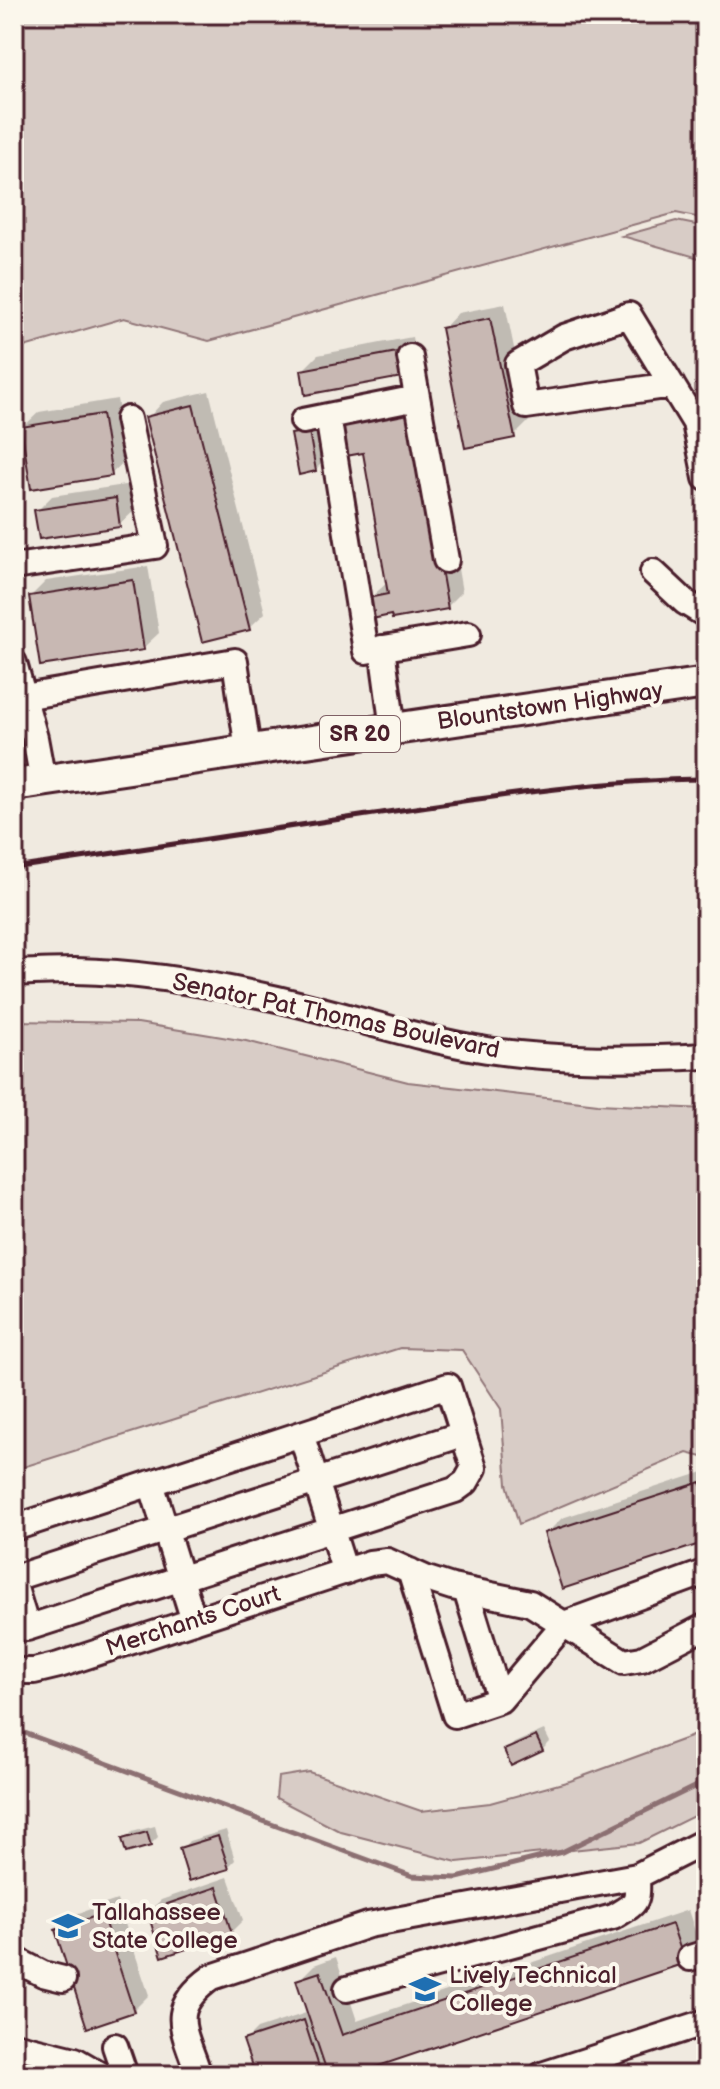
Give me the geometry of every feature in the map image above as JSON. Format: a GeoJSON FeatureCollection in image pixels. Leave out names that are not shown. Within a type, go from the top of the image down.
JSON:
{"type":"FeatureCollection","features":[{"type":"Feature","properties":{"kind":"main road","name":"Blountstown Highway"},"geometry":{"type":"LineString","coordinates":[[29,783],[706,683]]}},
{"type":"Feature","properties":{"kind":"street"},"geometry":{"type":"LineString","coordinates":[[672,385],[526,406],[518,364],[564,337],[629,315],[672,385],[695,423],[702,440],[706,478]]}},
{"type":"Feature","properties":{"kind":"street"},"geometry":{"type":"LineString","coordinates":[[410,357],[446,560]]}},
{"type":"Feature","properties":{"kind":"street"},"geometry":{"type":"LineString","coordinates":[[303,421],[417,398]]}},
{"type":"Feature","properties":{"kind":"street"},"geometry":{"type":"LineString","coordinates":[[328,416],[366,651],[468,634]]}},
{"type":"Feature","properties":{"kind":"street"},"geometry":{"type":"LineString","coordinates":[[14,567],[155,546],[128,419]]}},
{"type":"Feature","properties":{"kind":"street"},"geometry":{"type":"LineString","coordinates":[[653,572],[685,602],[706,615]]}},
{"type":"Feature","properties":{"kind":"street"},"geometry":{"type":"LineString","coordinates":[[382,648],[393,729]]}},
{"type":"Feature","properties":{"kind":"street"},"geometry":{"type":"LineString","coordinates":[[29,783],[35,738],[18,682],[235,661],[248,750]]}},
{"type":"Feature","properties":{"kind":"street","name":"Senator Pat Thomas Boulevard"},"geometry":{"type":"LineString","coordinates":[[14,973],[78,971],[185,981],[269,997],[417,1037],[534,1056],[612,1060],[706,1056]]}},
{"type":"Feature","properties":{"kind":"street"},"geometry":{"type":"LineString","coordinates":[[14,1528],[448,1386],[474,1468],[466,1482],[455,1490],[27,1628],[14,1585]]}},
{"type":"Feature","properties":{"kind":"street"},"geometry":{"type":"LineString","coordinates":[[301,1434],[345,1572]]}},
{"type":"Feature","properties":{"kind":"street"},"geometry":{"type":"LineString","coordinates":[[14,1578],[463,1434]]}},
{"type":"Feature","properties":{"kind":"street"},"geometry":{"type":"LineString","coordinates":[[151,1483],[194,1621]]}},
{"type":"Feature","properties":{"kind":"street","name":"Merchants Court"},"geometry":{"type":"LineString","coordinates":[[14,1671],[34,1671],[59,1665],[370,1563],[387,1561],[410,1571]]}},
{"type":"Feature","properties":{"kind":"street"},"geometry":{"type":"LineString","coordinates":[[410,1571],[466,1590],[530,1603],[624,1662],[642,1659],[706,1626]]}},
{"type":"Feature","properties":{"kind":"street"},"geometry":{"type":"LineString","coordinates":[[410,1571],[455,1715],[500,1700],[564,1624],[706,1572]]}},
{"type":"Feature","properties":{"kind":"street"},"geometry":{"type":"LineString","coordinates":[[466,1590],[500,1700]]}},
{"type":"Feature","properties":{"kind":"street"},"geometry":{"type":"LineString","coordinates":[[199,2075],[182,2021],[184,2005],[195,1990],[212,1977],[368,1925],[637,1876],[706,1841]]}},
{"type":"Feature","properties":{"kind":"street"},"geometry":{"type":"LineString","coordinates":[[347,1989],[613,1917],[638,1898],[637,1876]]}},
{"type":"Feature","properties":{"kind":"street"},"geometry":{"type":"LineString","coordinates":[[14,1959],[43,1974],[63,1979]]}},
{"type":"Feature","properties":{"kind":"street"},"geometry":{"type":"LineString","coordinates":[[542,2075],[706,2022]]}},
{"type":"Feature","properties":{"kind":"street"},"geometry":{"type":"LineString","coordinates":[[14,2045],[75,2060],[101,2075]]}},
{"type":"Feature","properties":{"kind":"street"},"geometry":{"type":"LineString","coordinates":[[115,2046],[125,2075]]}},
{"type":"Feature","properties":{"kind":"shaded area"},"geometry":{"type":"Polygon","coordinates":[[[14,14],[706,14],[706,219],[676,213],[209,341],[124,318],[14,350],[14,14]]]}},
{"type":"Feature","properties":{"kind":"shaded area"},"geometry":{"type":"Polygon","coordinates":[[[676,221],[706,227],[706,260],[622,236],[676,221]]]}},
{"type":"Feature","properties":{"kind":"shaded area"},"geometry":{"type":"Polygon","coordinates":[[[14,1021],[138,1023],[246,1041],[408,1082],[598,1104],[706,1109],[706,1458],[687,1453],[519,1524],[507,1484],[501,1409],[462,1350],[400,1348],[14,1470],[14,1021]]]}},
{"type":"Feature","properties":{"kind":"shaded area"},"geometry":{"type":"Polygon","coordinates":[[[706,1729],[706,1810],[639,1843],[457,1862],[341,1832],[276,1798],[278,1777],[309,1772],[421,1811],[490,1803],[570,1781],[706,1729]]]}},
{"type":"Feature","properties":{"kind":"building"},"geometry":{"type":"Polygon","coordinates":[[[490,318],[515,438],[465,448],[441,328],[490,318]]]}},
{"type":"Feature","properties":{"kind":"building"},"geometry":{"type":"Polygon","coordinates":[[[397,352],[402,377],[305,395],[301,370],[397,352]]]}},
{"type":"Feature","properties":{"kind":"building"},"geometry":{"type":"Polygon","coordinates":[[[193,405],[250,630],[202,642],[145,417],[193,405]]]}},
{"type":"Feature","properties":{"kind":"building"},"geometry":{"type":"Polygon","coordinates":[[[408,412],[419,444],[448,609],[392,619],[391,615],[372,619],[368,598],[388,594],[363,453],[346,456],[340,424],[408,412]]]}},
{"type":"Feature","properties":{"kind":"building"},"geometry":{"type":"Polygon","coordinates":[[[102,414],[112,476],[31,489],[21,427],[102,414]]]}},
{"type":"Feature","properties":{"kind":"building"},"geometry":{"type":"Polygon","coordinates":[[[309,431],[316,471],[299,475],[291,434],[309,431]]]}},
{"type":"Feature","properties":{"kind":"building"},"geometry":{"type":"Polygon","coordinates":[[[116,498],[120,527],[39,539],[34,510],[116,498]]]}},
{"type":"Feature","properties":{"kind":"building"},"geometry":{"type":"Polygon","coordinates":[[[133,580],[144,650],[40,666],[29,596],[133,580]]]}},
{"type":"Feature","properties":{"kind":"building"},"geometry":{"type":"Polygon","coordinates":[[[701,1482],[706,1498],[706,1542],[562,1589],[544,1533],[701,1482]]]}},
{"type":"Feature","properties":{"kind":"building"},"geometry":{"type":"Polygon","coordinates":[[[536,1736],[543,1751],[511,1766],[504,1750],[536,1736]]]}},
{"type":"Feature","properties":{"kind":"building"},"geometry":{"type":"Polygon","coordinates":[[[147,1832],[151,1846],[126,1853],[122,1839],[147,1832]]]}},
{"type":"Feature","properties":{"kind":"building"},"geometry":{"type":"Polygon","coordinates":[[[218,1836],[229,1869],[189,1881],[179,1848],[218,1836]]]}},
{"type":"Feature","properties":{"kind":"building"},"geometry":{"type":"Polygon","coordinates":[[[217,1887],[232,1934],[162,1957],[147,1911],[217,1887]]]}},
{"type":"Feature","properties":{"kind":"building"},"geometry":{"type":"Polygon","coordinates":[[[102,1914],[134,2012],[87,2028],[55,1930],[102,1914]]]}},
{"type":"Feature","properties":{"kind":"building"},"geometry":{"type":"Polygon","coordinates":[[[672,1924],[685,1963],[352,2075],[328,2075],[296,1980],[320,1972],[342,2035],[672,1924]]]}},
{"type":"Feature","properties":{"kind":"building"},"geometry":{"type":"Polygon","coordinates":[[[304,2020],[320,2070],[303,2075],[255,2075],[243,2040],[304,2020]]]}},
{"type":"Feature","properties":{"kind":"waterway"},"geometry":{"type":"LineString","coordinates":[[14,1729],[412,1876],[457,1878],[562,1852],[706,1781]]}},
{"type":"Feature","properties":{"kind":"railway"},"geometry":{"type":"LineString","coordinates":[[14,868],[498,796],[581,786],[706,779]]}},
{"type":"Feature","properties":{"kind":"place","name":"Tallahassee State College"},"geometry":{"type":"Point","coordinates":[68,1926]}},
{"type":"Feature","properties":{"kind":"place","name":"Lively Technical College"},"geometry":{"type":"Point","coordinates":[425,1989]}}]}
